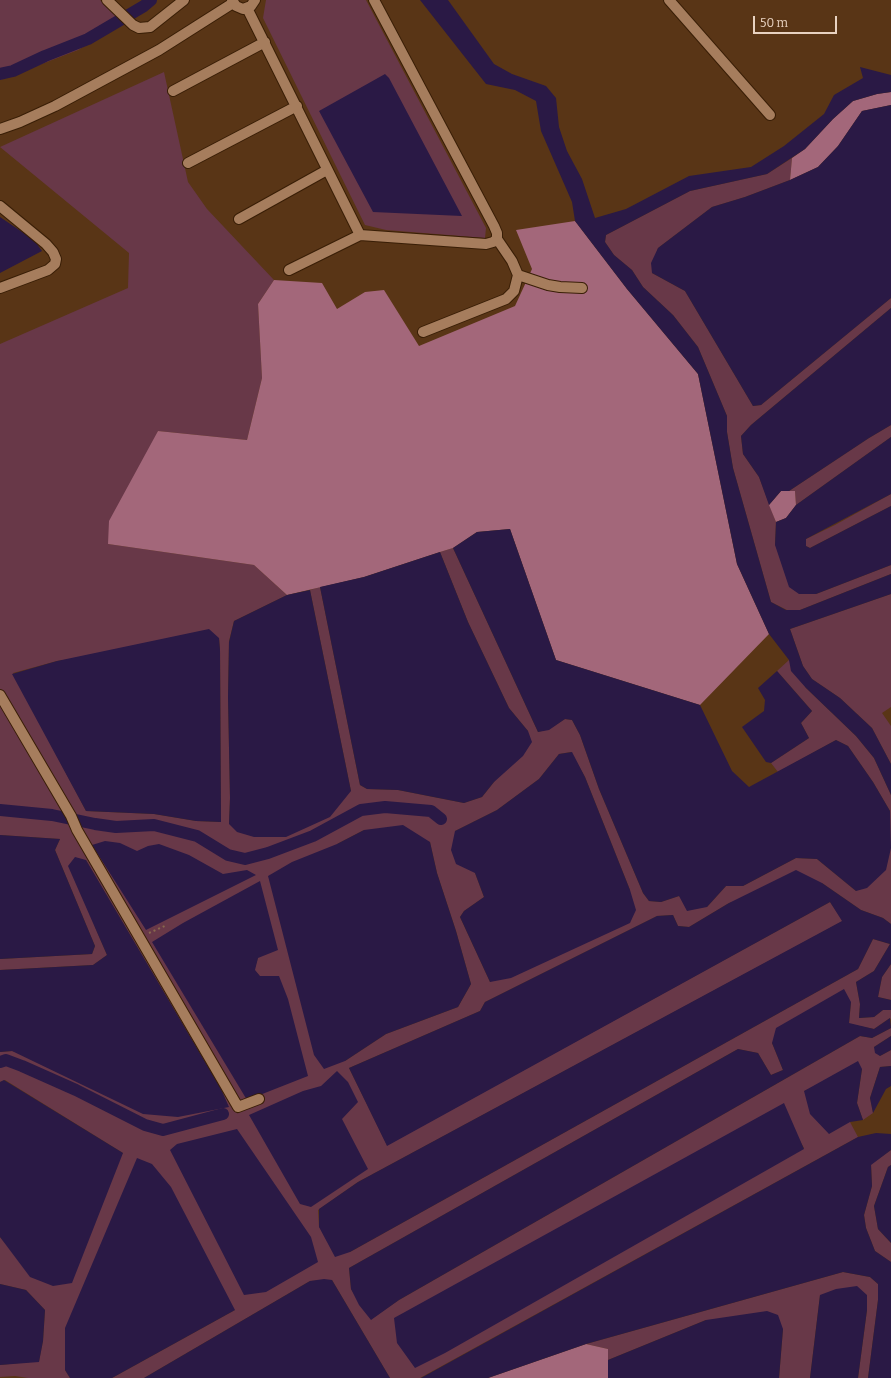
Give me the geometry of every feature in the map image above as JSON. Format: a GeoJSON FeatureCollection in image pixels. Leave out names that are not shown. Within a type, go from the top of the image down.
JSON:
{"type":"FeatureCollection","features":[{"type":"Feature","properties":{"kind":"street"},"geometry":{"type":"LineString","coordinates":[[110,3],[133,25],[139,28],[150,27],[184,0]]}},
{"type":"Feature","properties":{"kind":"street"},"geometry":{"type":"LineString","coordinates":[[0,129],[20,122],[55,106],[159,50],[232,2],[239,8],[247,8],[251,6],[255,0]]}},
{"type":"Feature","properties":{"kind":"street"},"geometry":{"type":"LineString","coordinates":[[374,0],[494,226],[497,233],[497,239],[512,261],[518,275],[514,291],[506,299],[423,332]]}},
{"type":"Feature","properties":{"kind":"street"},"geometry":{"type":"LineString","coordinates":[[669,0],[770,115]]}},
{"type":"Feature","properties":{"kind":"street"},"geometry":{"type":"LineString","coordinates":[[247,8],[360,235]]}},
{"type":"Feature","properties":{"kind":"street"},"geometry":{"type":"LineString","coordinates":[[173,91],[265,42]]}},
{"type":"Feature","properties":{"kind":"street"},"geometry":{"type":"LineString","coordinates":[[188,163],[297,106]]}},
{"type":"Feature","properties":{"kind":"street"},"geometry":{"type":"LineString","coordinates":[[239,219],[327,170]]}},
{"type":"Feature","properties":{"kind":"street"},"geometry":{"type":"LineString","coordinates":[[0,206],[46,244],[53,252],[56,259],[55,264],[48,270],[0,288]]}},
{"type":"Feature","properties":{"kind":"street"},"geometry":{"type":"LineString","coordinates":[[289,270],[360,235],[486,244],[497,239]]}},
{"type":"Feature","properties":{"kind":"street"},"geometry":{"type":"LineString","coordinates":[[518,275],[560,288],[582,288]]}},
{"type":"Feature","properties":{"kind":"street"},"geometry":{"type":"LineString","coordinates":[[0,695],[238,1107],[259,1098]]}},
{"type":"Feature","properties":{"kind":"path"},"geometry":{"type":"LineString","coordinates":[[140,937],[167,925]]}},
{"type":"Feature","properties":{"kind":"shaded area"},"geometry":{"type":"Polygon","coordinates":[[[0,0],[100,0],[124,23],[78,50],[0,80],[0,0]]]}},
{"type":"Feature","properties":{"kind":"shaded area"},"geometry":{"type":"Polygon","coordinates":[[[266,0],[366,0],[486,228],[485,238],[386,230],[365,225],[263,18],[266,0]]]}},
{"type":"Feature","properties":{"kind":"shaded area"},"geometry":{"type":"Polygon","coordinates":[[[420,0],[448,0],[494,64],[512,74],[546,86],[556,98],[559,127],[567,151],[582,179],[595,218],[626,209],[689,176],[751,167],[784,146],[824,114],[834,95],[863,78],[860,67],[891,75],[891,92],[877,94],[853,101],[833,119],[805,149],[767,174],[690,191],[606,235],[605,242],[614,255],[632,270],[643,287],[673,315],[698,347],[727,416],[727,432],[733,468],[771,602],[786,610],[800,610],[891,574],[891,594],[790,629],[803,666],[812,679],[840,698],[872,728],[891,764],[891,795],[874,758],[856,736],[806,688],[791,671],[789,660],[769,634],[737,564],[698,374],[627,289],[575,221],[572,202],[541,131],[536,101],[515,90],[486,84],[420,0]]]}},
{"type":"Feature","properties":{"kind":"shaded area"},"geometry":{"type":"Polygon","coordinates":[[[164,72],[188,182],[207,209],[274,280],[258,304],[262,378],[247,440],[158,431],[108,544],[254,565],[287,595],[234,621],[229,641],[229,824],[351,791],[310,590],[320,587],[360,785],[367,789],[398,790],[464,803],[482,797],[494,782],[528,731],[509,708],[468,622],[440,552],[453,548],[538,732],[549,729],[565,719],[572,720],[580,735],[599,789],[643,893],[649,901],[661,902],[679,896],[707,907],[726,886],[743,886],[796,858],[817,859],[856,891],[890,811],[873,782],[848,746],[836,740],[778,772],[771,763],[809,738],[801,723],[812,711],[777,671],[789,660],[806,688],[856,736],[874,758],[891,795],[891,924],[883,918],[861,910],[822,883],[729,903],[689,927],[678,926],[673,915],[657,916],[485,1002],[480,1011],[349,1068],[387,1145],[830,902],[843,921],[358,1182],[318,1210],[319,1227],[350,1252],[858,969],[873,939],[890,944],[874,971],[856,982],[860,1004],[859,1018],[874,1017],[883,1010],[891,1010],[891,1020],[890,1018],[874,1029],[849,1024],[851,1002],[772,1043],[783,1070],[771,1075],[758,1053],[738,1049],[349,1268],[351,1289],[371,1319],[399,1300],[860,1036],[872,1038],[891,1028],[891,1036],[874,1047],[880,1056],[891,1050],[891,1066],[880,1067],[870,1098],[873,1113],[863,1120],[857,1103],[862,1069],[804,1091],[850,1122],[858,1137],[420,1378],[390,1378],[332,1280],[310,1281],[144,1378],[112,1378],[235,1310],[65,1370],[70,1378],[28,1378],[15,1376],[0,1377],[0,1365],[39,1361],[43,1341],[45,1310],[26,1290],[0,1284],[0,1237],[7,1245],[123,1153],[5,1080],[0,1082],[0,1052],[12,1051],[228,1106],[221,1089],[86,860],[95,927],[107,955],[93,965],[0,970],[0,959],[92,954],[95,946],[55,850],[60,839],[0,835],[0,344],[128,288],[129,253],[0,147],[164,72]],[[219,638],[57,661],[13,673],[86,811],[154,814],[196,821],[221,822],[219,638]],[[571,752],[559,754],[539,779],[497,810],[455,831],[475,873],[484,897],[464,911],[460,917],[490,982],[630,890],[585,777],[571,752]],[[364,830],[337,844],[345,1061],[386,1034],[458,1007],[471,984],[437,873],[430,842],[364,830]],[[183,923],[260,976],[254,970],[258,958],[183,923]],[[796,1134],[394,1318],[804,1148],[796,1134]]]}},
{"type":"Feature","properties":{"kind":"shaded area"},"geometry":{"type":"Polygon","coordinates":[[[385,74],[389,78],[462,216],[373,212],[319,111],[385,74]]]}},
{"type":"Feature","properties":{"kind":"shaded area"},"geometry":{"type":"Polygon","coordinates":[[[891,92],[891,105],[862,111],[838,146],[818,167],[790,180],[792,158],[805,149],[833,119],[853,101],[877,94],[891,92]]]}},
{"type":"Feature","properties":{"kind":"shaded area"},"geometry":{"type":"Polygon","coordinates":[[[891,105],[891,298],[761,405],[753,406],[685,291],[652,273],[651,263],[658,248],[712,207],[745,197],[790,180],[818,167],[838,146],[862,111],[891,105]]]}},
{"type":"Feature","properties":{"kind":"shaded area"},"geometry":{"type":"Polygon","coordinates":[[[792,158],[790,180],[745,197],[712,207],[658,248],[652,273],[685,291],[753,406],[761,405],[891,298],[891,308],[751,425],[741,436],[743,454],[759,477],[776,522],[775,545],[816,594],[891,565],[891,574],[800,610],[787,610],[771,602],[733,468],[727,432],[727,416],[698,347],[673,315],[643,287],[632,270],[614,255],[605,242],[606,235],[690,191],[767,174],[792,158]]]}},
{"type":"Feature","properties":{"kind":"shaded area"},"geometry":{"type":"Polygon","coordinates":[[[0,217],[34,240],[42,251],[0,273],[0,217]]]}},
{"type":"Feature","properties":{"kind":"shaded area"},"geometry":{"type":"Polygon","coordinates":[[[575,221],[627,289],[698,374],[737,564],[769,634],[700,705],[556,660],[510,529],[477,532],[453,548],[364,577],[287,595],[254,565],[108,544],[109,521],[158,431],[247,440],[262,378],[258,304],[274,280],[322,283],[337,309],[365,292],[384,290],[419,346],[515,306],[532,269],[516,230],[575,221]]]}},
{"type":"Feature","properties":{"kind":"shaded area"},"geometry":{"type":"Polygon","coordinates":[[[891,308],[891,425],[789,491],[781,491],[769,505],[759,477],[743,454],[741,436],[751,425],[891,308]]]}},
{"type":"Feature","properties":{"kind":"shaded area"},"geometry":{"type":"Polygon","coordinates":[[[891,425],[891,437],[796,505],[795,491],[789,491],[891,425]]]}},
{"type":"Feature","properties":{"kind":"shaded area"},"geometry":{"type":"Polygon","coordinates":[[[891,437],[891,494],[806,539],[806,546],[810,548],[891,506],[891,565],[816,594],[799,594],[789,587],[775,545],[776,522],[786,518],[796,505],[891,437]]]}},
{"type":"Feature","properties":{"kind":"shaded area"},"geometry":{"type":"Polygon","coordinates":[[[781,491],[795,491],[796,505],[786,518],[776,522],[769,505],[781,491]]]}},
{"type":"Feature","properties":{"kind":"shaded area"},"geometry":{"type":"Polygon","coordinates":[[[891,494],[891,506],[810,548],[806,546],[806,539],[891,494]]]}},
{"type":"Feature","properties":{"kind":"shaded area"},"geometry":{"type":"Polygon","coordinates":[[[510,529],[556,660],[700,705],[732,771],[749,787],[836,740],[848,746],[873,782],[890,811],[891,848],[886,870],[867,888],[856,891],[817,859],[796,858],[743,886],[726,886],[707,907],[687,911],[679,896],[661,902],[649,901],[643,893],[599,789],[580,735],[572,720],[565,719],[549,730],[538,732],[453,548],[477,532],[510,529]]]}},
{"type":"Feature","properties":{"kind":"shaded area"},"geometry":{"type":"Polygon","coordinates":[[[440,552],[468,622],[509,708],[528,731],[532,742],[523,756],[494,782],[482,797],[464,803],[398,790],[367,789],[360,785],[320,587],[364,577],[440,552]]]}},
{"type":"Feature","properties":{"kind":"shaded area"},"geometry":{"type":"Polygon","coordinates":[[[310,590],[351,791],[330,817],[286,837],[254,837],[237,832],[229,824],[229,642],[234,621],[287,595],[310,590]]]}},
{"type":"Feature","properties":{"kind":"shaded area"},"geometry":{"type":"Polygon","coordinates":[[[891,594],[891,707],[882,713],[891,726],[891,764],[872,728],[840,698],[812,679],[803,666],[790,629],[891,594]]]}},
{"type":"Feature","properties":{"kind":"shaded area"},"geometry":{"type":"Polygon","coordinates":[[[209,629],[219,638],[220,650],[221,822],[196,821],[154,814],[86,811],[12,674],[57,661],[209,629]]]}},
{"type":"Feature","properties":{"kind":"shaded area"},"geometry":{"type":"Polygon","coordinates":[[[777,671],[812,711],[801,723],[809,738],[771,763],[766,762],[742,727],[764,711],[765,700],[758,688],[777,671]]]}},
{"type":"Feature","properties":{"kind":"shaded area"},"geometry":{"type":"Polygon","coordinates":[[[572,752],[585,777],[630,890],[636,910],[630,923],[511,978],[490,982],[460,917],[464,911],[484,897],[475,873],[456,864],[451,850],[455,831],[497,810],[539,779],[559,754],[572,752]]]}},
{"type":"Feature","properties":{"kind":"shaded area"},"geometry":{"type":"Polygon","coordinates":[[[403,825],[430,842],[437,873],[471,984],[458,1007],[386,1034],[345,1061],[324,1069],[314,1055],[268,876],[292,862],[337,844],[364,830],[403,825]]]}},
{"type":"Feature","properties":{"kind":"shaded area"},"geometry":{"type":"Polygon","coordinates":[[[0,835],[60,839],[55,850],[95,946],[92,954],[0,959],[0,835]]]}},
{"type":"Feature","properties":{"kind":"shaded area"},"geometry":{"type":"Polygon","coordinates":[[[105,841],[120,843],[137,851],[148,846],[159,844],[189,855],[223,874],[247,870],[256,875],[146,930],[92,845],[105,841]]]}},
{"type":"Feature","properties":{"kind":"shaded area"},"geometry":{"type":"Polygon","coordinates":[[[75,857],[86,860],[221,1089],[229,1107],[178,1117],[143,1114],[12,1051],[0,1052],[0,970],[93,965],[107,955],[68,866],[75,857]]]}},
{"type":"Feature","properties":{"kind":"shaded area"},"geometry":{"type":"Polygon","coordinates":[[[796,870],[822,883],[861,910],[883,918],[891,924],[891,964],[882,977],[878,997],[891,1000],[891,1010],[883,1010],[874,1017],[859,1018],[860,1004],[856,982],[874,971],[890,944],[873,939],[858,969],[350,1252],[335,1257],[319,1227],[319,1209],[358,1182],[842,921],[830,902],[387,1146],[349,1068],[480,1011],[485,1002],[657,916],[673,915],[678,926],[689,927],[729,903],[796,870]]]}},
{"type":"Feature","properties":{"kind":"shaded area"},"geometry":{"type":"Polygon","coordinates":[[[260,881],[278,950],[258,958],[255,970],[260,976],[279,976],[288,999],[308,1076],[247,1100],[152,942],[183,923],[260,881]]]}},
{"type":"Feature","properties":{"kind":"shaded area"},"geometry":{"type":"Polygon","coordinates":[[[891,964],[891,1000],[878,997],[882,977],[891,964]]]}},
{"type":"Feature","properties":{"kind":"shaded area"},"geometry":{"type":"Polygon","coordinates":[[[844,989],[851,1002],[849,1023],[874,1029],[890,1018],[891,1028],[872,1038],[860,1036],[399,1300],[371,1320],[359,1305],[351,1289],[349,1268],[738,1049],[758,1053],[771,1075],[783,1070],[772,1043],[776,1028],[844,989]]]}},
{"type":"Feature","properties":{"kind":"shaded area"},"geometry":{"type":"Polygon","coordinates":[[[891,1036],[891,1050],[880,1056],[875,1053],[874,1047],[891,1036]]]}},
{"type":"Feature","properties":{"kind":"shaded area"},"geometry":{"type":"Polygon","coordinates":[[[858,1061],[862,1069],[857,1103],[863,1120],[850,1122],[829,1134],[810,1114],[804,1091],[858,1061]]]}},
{"type":"Feature","properties":{"kind":"shaded area"},"geometry":{"type":"Polygon","coordinates":[[[891,1066],[891,1086],[886,1089],[873,1113],[870,1098],[880,1067],[891,1066]]]}},
{"type":"Feature","properties":{"kind":"shaded area"},"geometry":{"type":"Polygon","coordinates":[[[337,1071],[348,1082],[358,1102],[342,1119],[368,1169],[311,1207],[300,1204],[249,1115],[303,1091],[321,1086],[337,1071]]]}},
{"type":"Feature","properties":{"kind":"shaded area"},"geometry":{"type":"Polygon","coordinates":[[[4,1080],[123,1153],[72,1283],[53,1286],[30,1277],[0,1237],[0,1082],[4,1080]]]}},
{"type":"Feature","properties":{"kind":"shaded area"},"geometry":{"type":"Polygon","coordinates":[[[784,1103],[804,1149],[445,1353],[415,1368],[397,1343],[394,1318],[784,1103]]]}},
{"type":"Feature","properties":{"kind":"shaded area"},"geometry":{"type":"Polygon","coordinates":[[[237,1129],[311,1237],[318,1262],[266,1292],[244,1295],[170,1150],[177,1144],[237,1129]]]}},
{"type":"Feature","properties":{"kind":"shaded area"},"geometry":{"type":"Polygon","coordinates":[[[876,1133],[891,1134],[891,1150],[871,1165],[872,1186],[864,1215],[866,1228],[875,1251],[891,1262],[891,1378],[868,1378],[878,1300],[878,1284],[870,1277],[843,1272],[586,1344],[488,1378],[421,1378],[858,1137],[876,1133]]]}},
{"type":"Feature","properties":{"kind":"shaded area"},"geometry":{"type":"Polygon","coordinates":[[[891,1150],[891,1165],[888,1167],[874,1206],[878,1229],[891,1243],[891,1262],[875,1251],[866,1228],[864,1215],[872,1186],[871,1164],[891,1150]]]}},
{"type":"Feature","properties":{"kind":"shaded area"},"geometry":{"type":"Polygon","coordinates":[[[137,1158],[152,1164],[171,1187],[235,1310],[112,1378],[70,1378],[65,1370],[65,1328],[137,1158]]]}},
{"type":"Feature","properties":{"kind":"shaded area"},"geometry":{"type":"Polygon","coordinates":[[[891,1165],[891,1243],[878,1229],[874,1206],[888,1167],[891,1165]]]}},
{"type":"Feature","properties":{"kind":"shaded area"},"geometry":{"type":"Polygon","coordinates":[[[843,1272],[870,1277],[878,1284],[878,1300],[868,1378],[858,1378],[867,1310],[867,1295],[820,1295],[810,1378],[779,1378],[783,1329],[706,1320],[608,1360],[608,1349],[586,1344],[843,1272]]]}},
{"type":"Feature","properties":{"kind":"shaded area"},"geometry":{"type":"Polygon","coordinates":[[[324,1279],[332,1280],[390,1378],[144,1378],[310,1281],[324,1279]]]}},
{"type":"Feature","properties":{"kind":"shaded area"},"geometry":{"type":"Polygon","coordinates":[[[0,1284],[26,1290],[45,1310],[43,1341],[39,1362],[0,1365],[0,1284]]]}},
{"type":"Feature","properties":{"kind":"shaded area"},"geometry":{"type":"Polygon","coordinates":[[[857,1286],[867,1295],[867,1310],[858,1378],[810,1378],[820,1295],[836,1289],[857,1286]]]}},
{"type":"Feature","properties":{"kind":"shaded area"},"geometry":{"type":"Polygon","coordinates":[[[767,1311],[778,1315],[783,1329],[779,1378],[608,1378],[608,1360],[706,1320],[767,1311]]]}},
{"type":"Feature","properties":{"kind":"shaded area"},"geometry":{"type":"Polygon","coordinates":[[[586,1344],[608,1349],[608,1378],[488,1378],[586,1344]]]}},
{"type":"Feature","properties":{"kind":"waterway"},"geometry":{"type":"LineString","coordinates":[[0,74],[13,71],[45,56],[88,39],[144,6],[151,0]]}},
{"type":"Feature","properties":{"kind":"waterway"},"geometry":{"type":"LineString","coordinates":[[0,810],[52,815],[116,827],[154,825],[197,836],[228,855],[245,859],[268,853],[313,836],[361,810],[385,807],[431,811],[441,819]]}},
{"type":"Feature","properties":{"kind":"waterway"},"geometry":{"type":"LineString","coordinates":[[0,1062],[6,1060],[22,1066],[76,1090],[145,1125],[163,1130],[223,1114]]}}]}
